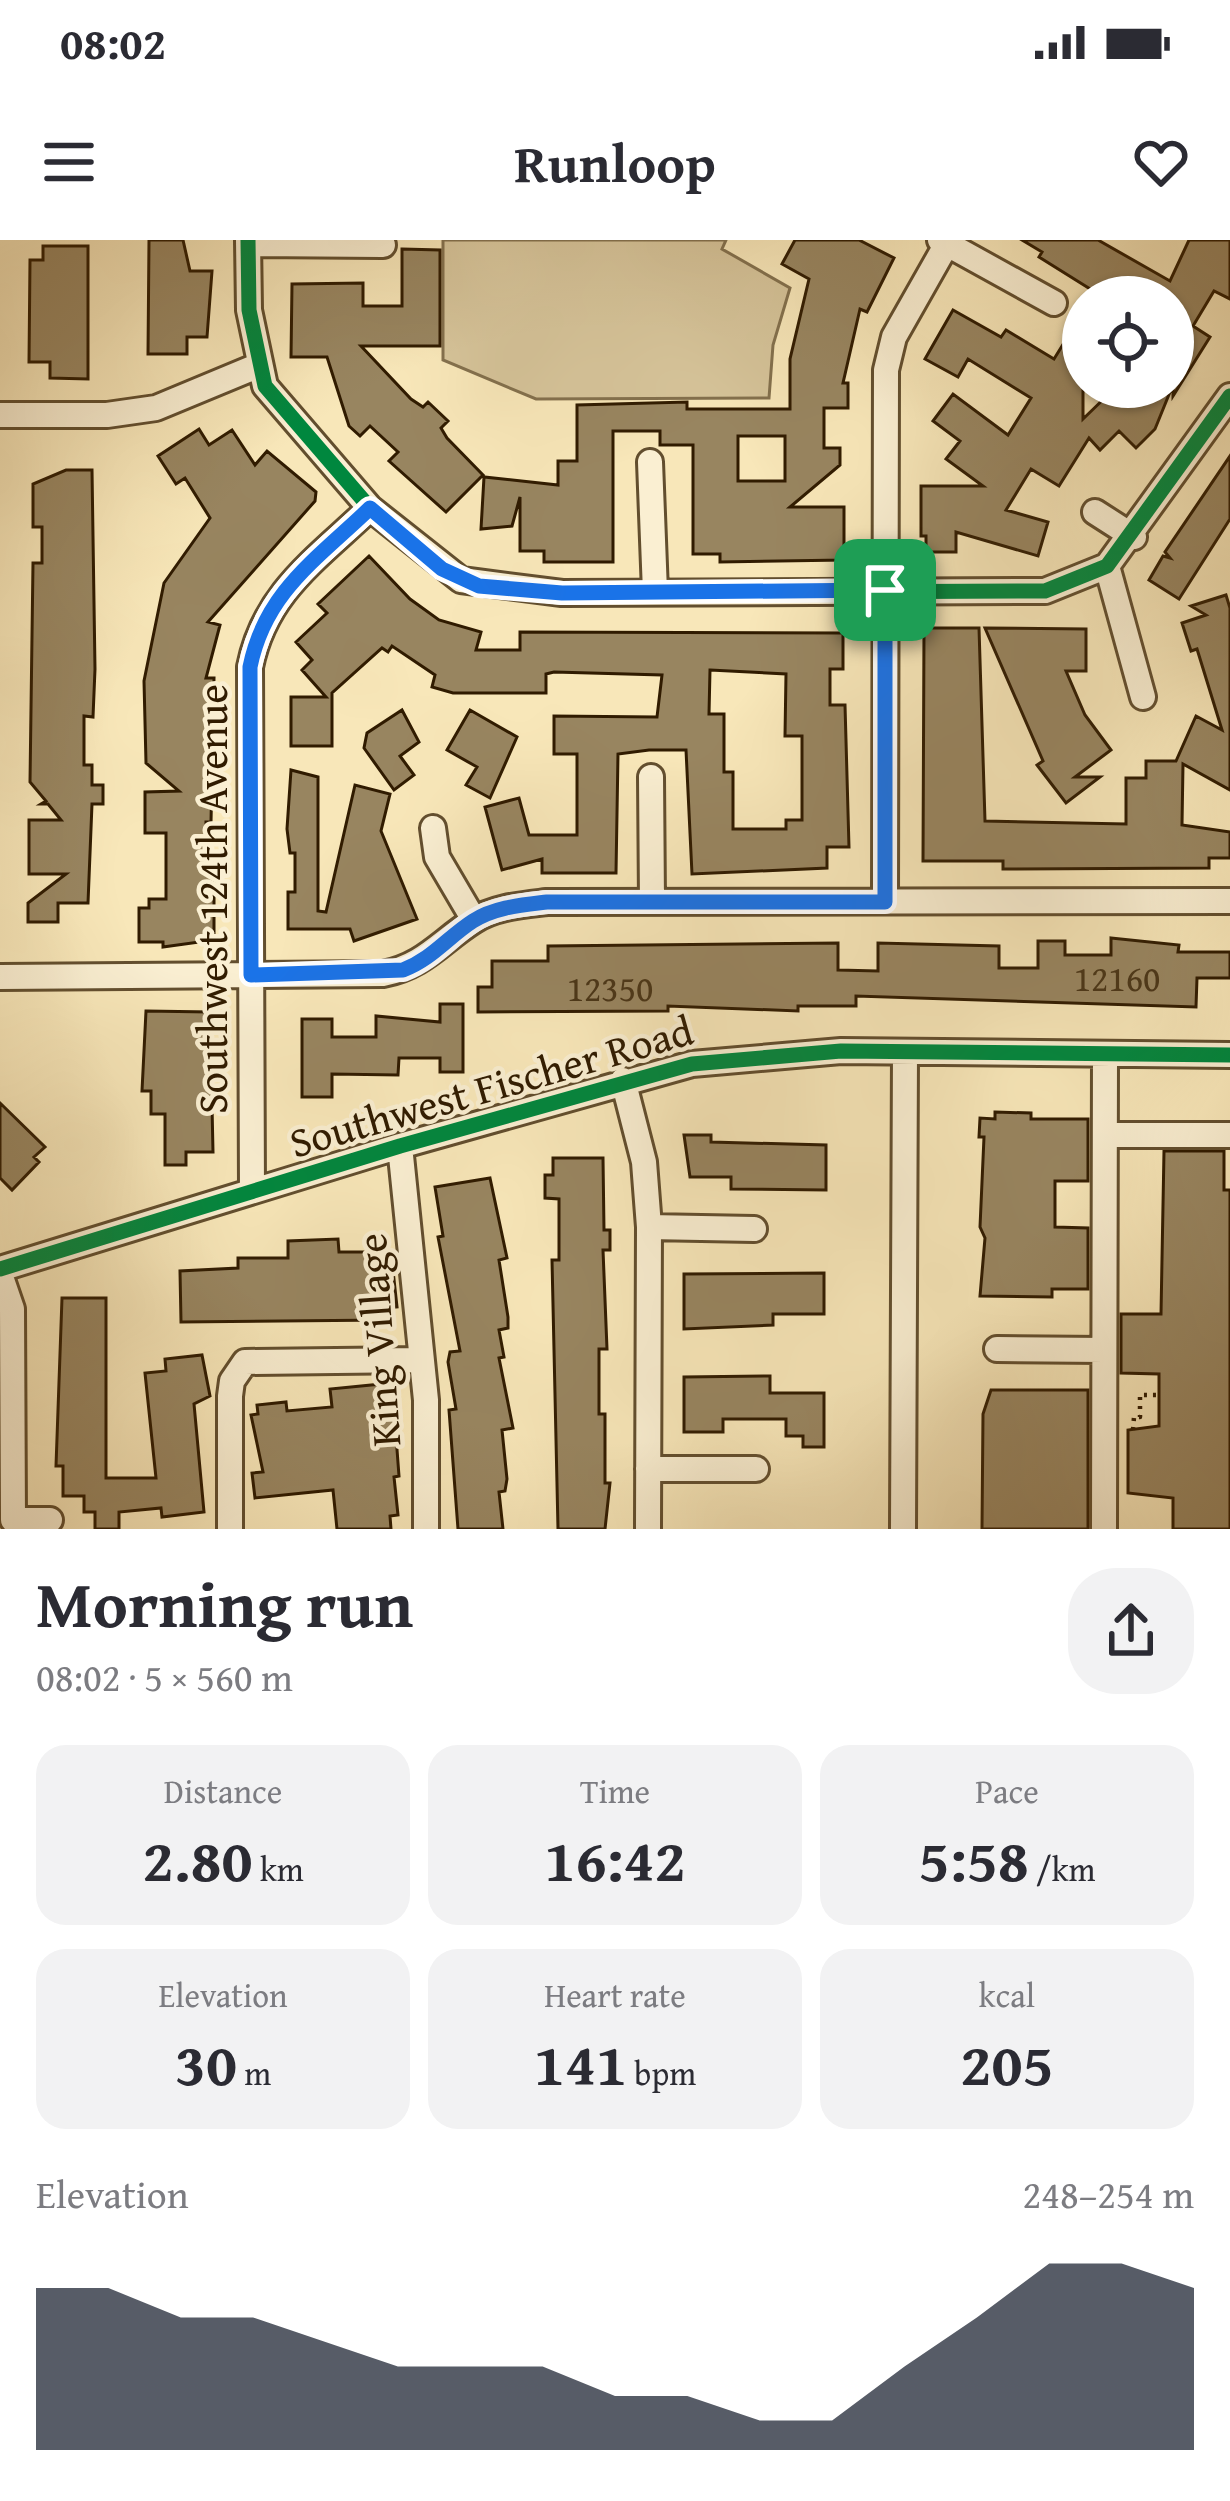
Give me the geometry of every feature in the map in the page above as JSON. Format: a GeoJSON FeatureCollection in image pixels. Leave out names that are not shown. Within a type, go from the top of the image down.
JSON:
{"type":"FeatureCollection","features":[{"type":"Feature","properties":{"kind":"street"},"geometry":{"type":"LineString","coordinates":[[885,902],[886,370],[894,337],[945,241],[1054,303]]}},
{"type":"Feature","properties":{"kind":"street"},"geometry":{"type":"LineString","coordinates":[[383,245],[248,242],[257,366],[308,443],[370,508],[442,569],[479,586],[562,593],[1045,591],[1107,566],[1134,537],[1229,400]]}},
{"type":"Feature","properties":{"kind":"street"},"geometry":{"type":"LineString","coordinates":[[0,415],[107,415],[156,408],[257,366]]}},
{"type":"Feature","properties":{"kind":"street"},"geometry":{"type":"LineString","coordinates":[[650,462],[655,592]]}},
{"type":"Feature","properties":{"kind":"street","name":"Southwest 124th Avenue"},"geometry":{"type":"LineString","coordinates":[[252,1191],[250,667],[258,628],[277,598],[370,508]]}},
{"type":"Feature","properties":{"kind":"street"},"geometry":{"type":"LineString","coordinates":[[1095,512],[1134,537]]}},
{"type":"Feature","properties":{"kind":"street"},"geometry":{"type":"LineString","coordinates":[[1107,566],[1143,697]]}},
{"type":"Feature","properties":{"kind":"street"},"geometry":{"type":"LineString","coordinates":[[651,777],[652,902]]}},
{"type":"Feature","properties":{"kind":"street"},"geometry":{"type":"LineString","coordinates":[[433,828],[437,857],[474,920]]}},
{"type":"Feature","properties":{"kind":"street"},"geometry":{"type":"LineString","coordinates":[[0,976],[403,970],[424,962],[474,920],[507,907],[547,902],[1230,901]]}},
{"type":"Feature","properties":{"kind":"street"},"geometry":{"type":"LineString","coordinates":[[903,1529],[905,1053]]}},
{"type":"Feature","properties":{"kind":"street","name":"Southwest Fischer Road"},"geometry":{"type":"LineString","coordinates":[[0,1271],[623,1080],[735,1058],[905,1053],[1230,1055]]}},
{"type":"Feature","properties":{"kind":"street"},"geometry":{"type":"LineString","coordinates":[[1104,1529],[1105,1054]]}},
{"type":"Feature","properties":{"kind":"street"},"geometry":{"type":"LineString","coordinates":[[623,1080],[644,1162],[649,1227],[648,1529]]}},
{"type":"Feature","properties":{"kind":"street"},"geometry":{"type":"LineString","coordinates":[[1105,1135],[1230,1136]]}},
{"type":"Feature","properties":{"kind":"street","name":"King Village"},"geometry":{"type":"LineString","coordinates":[[400,1146],[415,1270],[418,1360],[426,1400],[426,1529]]}},
{"type":"Feature","properties":{"kind":"street"},"geometry":{"type":"LineString","coordinates":[[649,1227],[754,1229]]}},
{"type":"Feature","properties":{"kind":"street"},"geometry":{"type":"LineString","coordinates":[[0,1271],[11,1309],[7,1520],[50,1520]]}},
{"type":"Feature","properties":{"kind":"street"},"geometry":{"type":"LineString","coordinates":[[997,1349],[1104,1350]]}},
{"type":"Feature","properties":{"kind":"street"},"geometry":{"type":"LineString","coordinates":[[230,1529],[230,1396],[238,1370],[255,1359],[418,1360]]}},
{"type":"Feature","properties":{"kind":"street"},"geometry":{"type":"LineString","coordinates":[[647,1469],[756,1469]]}},
{"type":"Feature","properties":{"kind":"path"},"geometry":{"type":"LineString","coordinates":[[1133,1430],[1134,1417],[1140,1417],[1140,1395],[1159,1395]]}},
{"type":"Feature","properties":{"kind":"shaded area"},"geometry":{"type":"Polygon","coordinates":[[[443,240],[726,240],[722,249],[790,288],[773,345],[769,398],[536,399],[443,360],[443,240]]]}},
{"type":"Feature","properties":{"kind":"building"},"geometry":{"type":"Polygon","coordinates":[[[149,240],[183,240],[190,271],[212,271],[207,337],[187,337],[187,354],[148,354],[149,240]]]}},
{"type":"Feature","properties":{"kind":"building"},"geometry":{"type":"Polygon","coordinates":[[[795,240],[859,240],[894,258],[867,312],[860,309],[843,383],[848,383],[848,408],[824,408],[824,448],[840,448],[840,465],[790,507],[844,507],[844,560],[720,562],[720,554],[693,554],[693,445],[660,445],[660,431],[613,431],[613,562],[544,562],[544,551],[520,551],[520,497],[512,526],[481,529],[484,477],[558,485],[558,461],[577,461],[577,405],[687,402],[687,409],[790,409],[790,359],[809,279],[782,264],[795,240]],[[738,436],[738,481],[785,481],[785,436],[738,436]]]}},
{"type":"Feature","properties":{"kind":"building"},"geometry":{"type":"Polygon","coordinates":[[[1022,240],[1098,240],[1161,276],[1069,276],[1039,257],[1042,252],[1022,240]]]}},
{"type":"Feature","properties":{"kind":"building"},"geometry":{"type":"Polygon","coordinates":[[[1189,240],[1230,240],[1230,299],[1214,291],[1194,324],[1194,276],[1172,276],[1189,240]]]}},
{"type":"Feature","properties":{"kind":"building"},"geometry":{"type":"Polygon","coordinates":[[[43,246],[88,246],[88,379],[50,378],[50,362],[29,362],[30,260],[43,260],[43,246]]]}},
{"type":"Feature","properties":{"kind":"building"},"geometry":{"type":"Polygon","coordinates":[[[402,249],[440,250],[440,346],[361,346],[411,399],[423,407],[428,402],[448,421],[441,428],[447,438],[483,475],[446,512],[389,461],[398,452],[370,426],[360,436],[349,426],[327,357],[291,357],[292,284],[363,283],[363,306],[402,306],[402,249]]]}},
{"type":"Feature","properties":{"kind":"building"},"geometry":{"type":"Polygon","coordinates":[[[953,310],[1001,337],[1006,330],[1054,359],[1062,346],[1062,408],[1083,408],[1083,419],[1094,408],[1164,408],[1155,429],[1136,448],[1119,431],[1100,450],[1089,438],[1059,486],[1031,469],[1006,510],[1048,522],[1038,556],[956,532],[956,552],[926,552],[926,536],[921,536],[921,486],[983,486],[946,459],[960,441],[933,421],[953,394],[1008,435],[1031,398],[968,359],[958,377],[925,359],[953,310]]]}},
{"type":"Feature","properties":{"kind":"building"},"geometry":{"type":"Polygon","coordinates":[[[1194,327],[1210,337],[1194,363],[1194,327]]]}},
{"type":"Feature","properties":{"kind":"building"},"geometry":{"type":"Polygon","coordinates":[[[199,429],[209,445],[232,430],[255,465],[267,451],[316,492],[315,501],[208,622],[220,625],[206,678],[214,678],[206,860],[214,860],[214,940],[163,947],[163,942],[139,942],[139,908],[149,908],[149,899],[166,899],[166,833],[145,833],[145,792],[179,791],[146,763],[144,681],[164,583],[210,518],[185,478],[176,484],[158,456],[199,429]]]}},
{"type":"Feature","properties":{"kind":"building"},"geometry":{"type":"Polygon","coordinates":[[[1230,456],[1230,519],[1179,599],[1149,580],[1163,556],[1170,558],[1165,552],[1230,456]]]}},
{"type":"Feature","properties":{"kind":"building"},"geometry":{"type":"Polygon","coordinates":[[[66,470],[92,470],[95,669],[93,717],[84,716],[84,765],[92,765],[92,785],[103,785],[103,804],[92,804],[88,903],[58,903],[58,922],[28,922],[28,903],[66,874],[29,874],[29,820],[61,820],[48,804],[41,804],[46,801],[30,782],[33,563],[42,563],[42,527],[33,527],[33,484],[66,470]]]}},
{"type":"Feature","properties":{"kind":"building"},"geometry":{"type":"Polygon","coordinates":[[[369,556],[410,599],[439,620],[481,632],[476,650],[520,650],[520,632],[843,633],[843,669],[830,669],[830,705],[845,705],[849,847],[827,847],[827,868],[692,874],[686,750],[649,750],[618,754],[616,873],[542,873],[542,859],[502,870],[485,807],[519,798],[529,835],[577,835],[577,754],[554,754],[554,716],[657,717],[662,675],[554,672],[546,674],[546,693],[453,693],[432,687],[435,675],[392,646],[388,652],[382,648],[332,693],[332,746],[291,746],[291,697],[326,697],[302,670],[312,660],[296,642],[327,613],[318,604],[369,556]],[[710,670],[709,714],[724,714],[724,772],[733,772],[733,829],[786,829],[786,820],[802,820],[802,736],[785,736],[786,674],[710,670]]]}},
{"type":"Feature","properties":{"kind":"building"},"geometry":{"type":"Polygon","coordinates":[[[1226,595],[1230,608],[1230,790],[1183,764],[1182,825],[1230,832],[1230,858],[1209,858],[1209,868],[1003,869],[1003,861],[923,861],[924,628],[979,628],[985,821],[1126,824],[1126,778],[1146,778],[1146,761],[1176,761],[1196,716],[1222,730],[1197,649],[1191,651],[1182,623],[1206,615],[1191,606],[1226,595]]]}},
{"type":"Feature","properties":{"kind":"building"},"geometry":{"type":"Polygon","coordinates":[[[985,628],[1086,629],[1086,671],[1066,671],[1085,715],[1111,750],[1075,777],[1100,777],[1066,803],[1037,765],[1043,761],[985,628]]]}},
{"type":"Feature","properties":{"kind":"building"},"geometry":{"type":"Polygon","coordinates":[[[402,710],[419,742],[400,756],[414,775],[394,790],[364,748],[367,733],[402,710]]]}},
{"type":"Feature","properties":{"kind":"building"},"geometry":{"type":"Polygon","coordinates":[[[470,710],[517,737],[490,798],[466,785],[477,767],[447,750],[470,710]]]}},
{"type":"Feature","properties":{"kind":"building"},"geometry":{"type":"Polygon","coordinates":[[[291,770],[318,777],[318,911],[326,912],[355,785],[390,794],[381,831],[417,919],[354,941],[350,929],[288,929],[288,892],[295,892],[295,853],[290,853],[287,829],[291,770]]]}},
{"type":"Feature","properties":{"kind":"building"},"geometry":{"type":"Polygon","coordinates":[[[1111,938],[1179,945],[1178,952],[1230,952],[1230,978],[1197,978],[1196,1007],[856,996],[856,1006],[798,1006],[798,1011],[668,1006],[668,1011],[478,1012],[478,987],[492,987],[492,961],[548,961],[548,946],[838,943],[838,970],[878,971],[878,943],[999,946],[999,968],[1038,968],[1038,941],[1065,941],[1065,955],[1111,955],[1111,938]]]}},
{"type":"Feature","properties":{"kind":"building"},"geometry":{"type":"Polygon","coordinates":[[[440,1004],[463,1004],[463,1072],[440,1072],[440,1058],[399,1058],[398,1075],[332,1074],[332,1097],[302,1097],[302,1019],[332,1019],[332,1037],[376,1037],[376,1016],[440,1022],[440,1004]]]}},
{"type":"Feature","properties":{"kind":"building"},"geometry":{"type":"Polygon","coordinates":[[[146,1011],[210,1012],[213,1152],[186,1152],[186,1165],[165,1165],[165,1114],[151,1114],[151,1091],[142,1091],[146,1011]]]}},
{"type":"Feature","properties":{"kind":"building"},"geometry":{"type":"Polygon","coordinates":[[[0,1103],[45,1147],[34,1157],[39,1162],[12,1190],[0,1178],[0,1103]]]}},
{"type":"Feature","properties":{"kind":"building"},"geometry":{"type":"Polygon","coordinates":[[[995,1112],[1031,1113],[1031,1119],[1088,1119],[1088,1181],[1055,1181],[1055,1227],[1088,1228],[1088,1289],[1052,1289],[1052,1297],[980,1296],[985,1238],[980,1227],[984,1137],[979,1137],[980,1118],[995,1119],[995,1112]]]}},
{"type":"Feature","properties":{"kind":"building"},"geometry":{"type":"Polygon","coordinates":[[[684,1135],[711,1135],[711,1142],[826,1145],[826,1190],[731,1189],[731,1177],[690,1177],[684,1135]]]}},
{"type":"Feature","properties":{"kind":"building"},"geometry":{"type":"Polygon","coordinates":[[[1164,1151],[1224,1151],[1224,1190],[1230,1190],[1230,1529],[1173,1529],[1173,1498],[1128,1493],[1128,1430],[1159,1426],[1159,1374],[1121,1373],[1121,1314],[1161,1314],[1164,1151]]]}},
{"type":"Feature","properties":{"kind":"building"},"geometry":{"type":"Polygon","coordinates":[[[553,1158],[603,1158],[604,1230],[610,1230],[610,1250],[603,1250],[607,1349],[599,1349],[599,1414],[605,1414],[605,1483],[610,1483],[605,1529],[558,1529],[552,1260],[559,1260],[559,1199],[545,1198],[545,1175],[553,1175],[553,1158]]]}},
{"type":"Feature","properties":{"kind":"building"},"geometry":{"type":"Polygon","coordinates":[[[490,1178],[507,1258],[499,1260],[508,1328],[499,1330],[504,1357],[499,1358],[513,1428],[502,1430],[507,1479],[505,1491],[499,1492],[503,1529],[458,1529],[449,1410],[456,1409],[448,1362],[450,1352],[460,1351],[438,1237],[443,1236],[435,1187],[490,1178]]]}},
{"type":"Feature","properties":{"kind":"building"},"geometry":{"type":"Polygon","coordinates":[[[338,1239],[339,1252],[391,1252],[397,1307],[386,1308],[386,1320],[181,1322],[180,1271],[238,1268],[238,1258],[288,1258],[288,1241],[338,1239]]]}},
{"type":"Feature","properties":{"kind":"building"},"geometry":{"type":"Polygon","coordinates":[[[824,1273],[824,1314],[773,1314],[773,1325],[684,1329],[684,1274],[824,1273]]]}},
{"type":"Feature","properties":{"kind":"building"},"geometry":{"type":"Polygon","coordinates":[[[62,1298],[106,1298],[106,1478],[156,1478],[145,1373],[166,1371],[165,1359],[202,1355],[210,1396],[194,1404],[204,1512],[162,1517],[161,1508],[119,1512],[119,1529],[95,1529],[95,1512],[84,1512],[84,1496],[63,1496],[63,1466],[56,1466],[62,1298]]]}},
{"type":"Feature","properties":{"kind":"building"},"geometry":{"type":"Polygon","coordinates":[[[770,1376],[770,1393],[824,1393],[824,1447],[803,1447],[803,1436],[786,1436],[786,1419],[723,1419],[723,1432],[684,1432],[684,1377],[770,1376]]]}},
{"type":"Feature","properties":{"kind":"building"},"geometry":{"type":"Polygon","coordinates":[[[392,1383],[399,1476],[394,1477],[398,1515],[390,1516],[391,1529],[337,1529],[333,1490],[255,1498],[252,1473],[263,1472],[251,1415],[258,1414],[257,1405],[286,1402],[287,1411],[332,1407],[330,1389],[392,1383]]]}},
{"type":"Feature","properties":{"kind":"building"},"geometry":{"type":"Polygon","coordinates":[[[991,1390],[1088,1390],[1088,1529],[982,1529],[983,1414],[991,1390]]]}},
{"type":"Feature","properties":{"kind":"cycle path"},"geometry":{"type":"LineString","coordinates":[[248,240],[249,310],[265,386],[370,508],[461,580],[562,593],[1045,591],[1107,566],[1230,396]]}},
{"type":"Feature","properties":{"kind":"cycle path"},"geometry":{"type":"LineString","coordinates":[[0,1269],[400,1146],[692,1064],[841,1051],[1230,1055]]}},
{"type":"Feature","properties":{"kind":"route"},"geometry":{"type":"LineString","coordinates":[[370,508],[442,569],[479,586],[562,593],[885,590],[885,902],[547,902],[507,907],[474,920],[424,962],[403,970],[251,975],[250,667],[258,628],[277,598],[370,508]]}}]}
